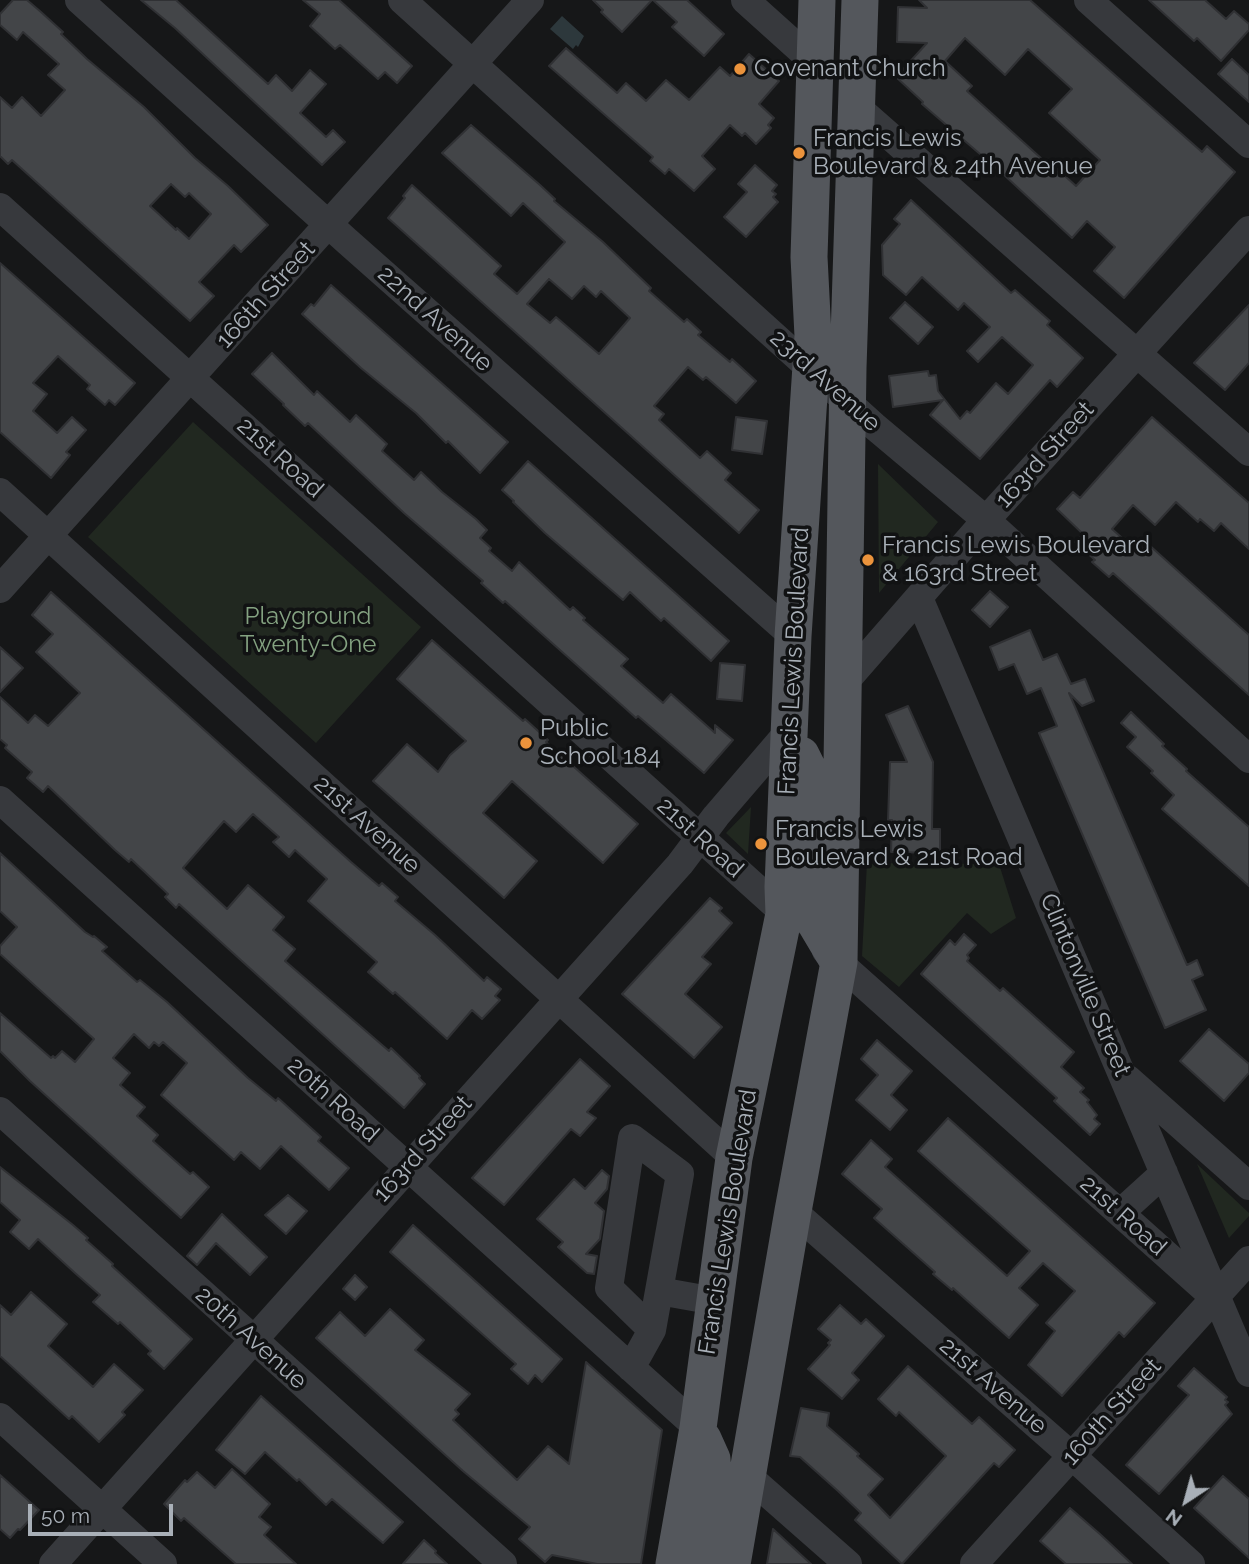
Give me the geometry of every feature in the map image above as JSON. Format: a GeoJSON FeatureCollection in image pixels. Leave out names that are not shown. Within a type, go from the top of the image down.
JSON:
{"type":"FeatureCollection","features":[{"type":"Feature","properties":{"kind":"main road","name":"Francis Lewis Boulevard"},"geometry":{"type":"LineString","coordinates":[[674,1564],[698,1429],[734,1158],[784,914],[793,636],[813,337],[809,257],[817,0]]}},
{"type":"Feature","properties":{"kind":"main road","name":"Francis Lewis Boulevard"},"geometry":{"type":"LineString","coordinates":[[732,1564],[839,962],[848,403],[860,0]]}},
{"type":"Feature","properties":{"kind":"main road"},"geometry":{"type":"LineString","coordinates":[[789,731],[807,767],[814,828],[813,919],[839,962]]}},
{"type":"Feature","properties":{"kind":"main road"},"geometry":{"type":"LineString","coordinates":[[698,1429],[712,1459],[716,1518],[711,1564]]}},
{"type":"Feature","properties":{"kind":"street","name":"22nd Avenue"},"geometry":{"type":"LineString","coordinates":[[79,0],[793,636]]}},
{"type":"Feature","properties":{"kind":"street","name":"23rd Avenue"},"geometry":{"type":"LineString","coordinates":[[402,0],[848,403],[986,520],[1249,759]]}},
{"type":"Feature","properties":{"kind":"street","name":"166th Street"},"geometry":{"type":"LineString","coordinates":[[0,589],[530,0]]}},
{"type":"Feature","properties":{"kind":"street"},"geometry":{"type":"LineString","coordinates":[[745,0],[815,63]]}},
{"type":"Feature","properties":{"kind":"street"},"geometry":{"type":"LineString","coordinates":[[1088,0],[1249,144]]}},
{"type":"Feature","properties":{"kind":"street"},"geometry":{"type":"LineString","coordinates":[[858,108],[1249,452]]}},
{"type":"Feature","properties":{"kind":"street","name":"21st Road"},"geometry":{"type":"LineString","coordinates":[[0,207],[699,838],[1215,1298]]}},
{"type":"Feature","properties":{"kind":"street","name":"163rd Street"},"geometry":{"type":"LineString","coordinates":[[844,683],[986,520],[1249,230]]}},
{"type":"Feature","properties":{"kind":"street","name":"21st Avenue"},"geometry":{"type":"LineString","coordinates":[[0,492],[734,1158]]}},
{"type":"Feature","properties":{"kind":"street","name":"Clintonville Street"},"geometry":{"type":"LineString","coordinates":[[919,598],[1249,1373]]}},
{"type":"Feature","properties":{"kind":"street","name":"163rd Street"},"geometry":{"type":"LineString","coordinates":[[53,1564],[680,864],[789,731]]}},
{"type":"Feature","properties":{"kind":"street","name":"20th Road"},"geometry":{"type":"LineString","coordinates":[[0,800],[698,1429]]}},
{"type":"Feature","properties":{"kind":"street"},"geometry":{"type":"LineString","coordinates":[[1123,1075],[1249,1186]]}},
{"type":"Feature","properties":{"kind":"street","name":"20th Avenue"},"geometry":{"type":"LineString","coordinates":[[0,1111],[503,1564]]}},
{"type":"Feature","properties":{"kind":"street"},"geometry":{"type":"LineString","coordinates":[[631,1368],[652,1330],[680,1174],[632,1138],[610,1288],[652,1330]]}},
{"type":"Feature","properties":{"kind":"street"},"geometry":{"type":"LineString","coordinates":[[1120,1213],[1164,1174]]}},
{"type":"Feature","properties":{"kind":"street","name":"21st Avenue"},"geometry":{"type":"LineString","coordinates":[[793,1211],[1072,1455],[1191,1564]]}},
{"type":"Feature","properties":{"kind":"street","name":"160th Street"},"geometry":{"type":"LineString","coordinates":[[974,1564],[1249,1260]]}},
{"type":"Feature","properties":{"kind":"street"},"geometry":{"type":"LineString","coordinates":[[659,1291],[715,1301]]}},
{"type":"Feature","properties":{"kind":"street"},"geometry":{"type":"LineString","coordinates":[[0,1417],[163,1564]]}},
{"type":"Feature","properties":{"kind":"street"},"geometry":{"type":"LineString","coordinates":[[749,1477],[848,1564]]}},
{"type":"Feature","properties":{"kind":"green space","name":"Playground Twenty-One"},"geometry":{"type":"Polygon","coordinates":[[[193,422],[421,627],[316,743],[88,537],[193,422]]]}},
{"type":"Feature","properties":{"kind":"green space"},"geometry":{"type":"Polygon","coordinates":[[[878,464],[938,522],[879,593],[878,464]]]}},
{"type":"Feature","properties":{"kind":"green space"},"geometry":{"type":"Polygon","coordinates":[[[751,807],[748,854],[726,833],[751,807]]]}},
{"type":"Feature","properties":{"kind":"green space"},"geometry":{"type":"Polygon","coordinates":[[[867,863],[999,864],[1016,918],[991,934],[967,913],[899,987],[862,956],[867,863]]]}},
{"type":"Feature","properties":{"kind":"green space"},"geometry":{"type":"Polygon","coordinates":[[[1197,1164],[1249,1213],[1229,1238],[1197,1164]]]}},
{"type":"Feature","properties":{"kind":"shaded area"},"geometry":{"type":"Polygon","coordinates":[[[562,16],[584,36],[578,47],[576,45],[573,49],[550,29],[562,16]]]}},
{"type":"Feature","properties":{"kind":"building"},"geometry":{"type":"Polygon","coordinates":[[[13,0],[27,0],[63,32],[61,34],[87,59],[144,107],[268,225],[241,252],[234,245],[199,282],[214,296],[190,321],[12,160],[8,164],[0,156],[0,97],[12,108],[22,97],[41,116],[65,90],[48,75],[59,64],[23,32],[17,40],[0,25],[0,14],[13,0]],[[171,184],[150,206],[189,239],[211,214],[189,193],[185,197],[171,184]]]}},
{"type":"Feature","properties":{"kind":"building"},"geometry":{"type":"Polygon","coordinates":[[[141,0],[176,0],[268,84],[276,75],[292,91],[310,70],[326,84],[300,113],[326,137],[333,130],[345,142],[322,165],[175,28],[141,0]]]}},
{"type":"Feature","properties":{"kind":"building"},"geometry":{"type":"Polygon","coordinates":[[[303,0],[339,0],[412,66],[397,83],[385,72],[378,79],[340,45],[335,49],[310,26],[320,14],[303,0]]]}},
{"type":"Feature","properties":{"kind":"building"},"geometry":{"type":"Polygon","coordinates":[[[593,0],[652,0],[622,32],[601,12],[603,10],[593,0]]]}},
{"type":"Feature","properties":{"kind":"building"},"geometry":{"type":"Polygon","coordinates":[[[653,0],[687,0],[724,34],[704,56],[672,27],[677,22],[653,0]]]}},
{"type":"Feature","properties":{"kind":"building"},"geometry":{"type":"Polygon","coordinates":[[[919,0],[1030,0],[1202,152],[1207,146],[1235,172],[1124,298],[1094,271],[1115,247],[1087,221],[1072,238],[922,104],[923,102],[896,77],[927,43],[897,42],[898,7],[927,8],[919,0]],[[965,38],[945,61],[972,86],[967,91],[1053,169],[1055,167],[1076,186],[1100,160],[1049,113],[1072,89],[1028,49],[1005,75],[965,38]]]}},
{"type":"Feature","properties":{"kind":"building"},"geometry":{"type":"Polygon","coordinates":[[[1149,0],[1205,0],[1226,19],[1234,11],[1249,24],[1249,30],[1221,61],[1197,38],[1194,41],[1149,0]]]}},
{"type":"Feature","properties":{"kind":"building"},"geometry":{"type":"Polygon","coordinates":[[[566,48],[617,93],[626,83],[646,101],[666,80],[689,100],[720,67],[730,76],[749,54],[779,81],[759,104],[774,118],[768,125],[771,128],[756,144],[745,133],[742,136],[730,125],[702,156],[715,169],[694,191],[669,169],[665,174],[650,161],[653,157],[549,66],[566,48]]]}},
{"type":"Feature","properties":{"kind":"building"},"geometry":{"type":"Polygon","coordinates":[[[1232,59],[1249,75],[1249,102],[1218,74],[1232,59]]]}},
{"type":"Feature","properties":{"kind":"building"},"geometry":{"type":"Polygon","coordinates":[[[471,125],[603,242],[651,288],[649,291],[684,322],[687,319],[701,332],[698,335],[730,362],[732,359],[756,381],[736,403],[706,377],[703,380],[688,367],[654,406],[664,414],[659,420],[700,458],[707,451],[731,473],[725,480],[759,510],[739,533],[388,218],[412,185],[501,266],[494,274],[517,294],[565,242],[523,203],[511,216],[442,153],[471,125]],[[549,279],[527,304],[550,323],[556,317],[599,354],[630,318],[601,291],[596,297],[584,286],[572,299],[549,279]]]}},
{"type":"Feature","properties":{"kind":"building"},"geometry":{"type":"Polygon","coordinates":[[[755,165],[777,185],[772,191],[778,202],[746,237],[724,217],[747,192],[738,184],[755,165]]]}},
{"type":"Feature","properties":{"kind":"building"},"geometry":{"type":"Polygon","coordinates":[[[911,200],[1011,293],[1015,290],[1050,321],[1047,325],[1083,358],[1057,387],[1050,380],[980,459],[930,415],[943,400],[893,407],[889,376],[928,371],[929,376],[936,375],[938,391],[960,419],[967,411],[970,413],[996,383],[1008,394],[1033,365],[1002,337],[978,362],[967,351],[990,327],[964,303],[958,310],[922,277],[906,295],[883,275],[882,245],[900,224],[894,219],[911,200]]]}},
{"type":"Feature","properties":{"kind":"building"},"geometry":{"type":"Polygon","coordinates":[[[0,263],[135,383],[115,405],[109,400],[105,405],[87,389],[90,385],[58,356],[33,383],[47,394],[33,411],[57,433],[72,417],[86,430],[66,452],[70,455],[51,478],[0,432],[0,263]]]}},
{"type":"Feature","properties":{"kind":"building"},"geometry":{"type":"Polygon","coordinates":[[[331,285],[508,442],[480,473],[448,441],[446,443],[416,413],[302,314],[311,304],[314,306],[331,285]]]}},
{"type":"Feature","properties":{"kind":"building"},"geometry":{"type":"Polygon","coordinates":[[[905,302],[933,327],[918,344],[890,318],[905,302]]]}},
{"type":"Feature","properties":{"kind":"building"},"geometry":{"type":"Polygon","coordinates":[[[1249,305],[1249,363],[1225,390],[1194,363],[1249,305]]]}},
{"type":"Feature","properties":{"kind":"building"},"geometry":{"type":"Polygon","coordinates":[[[272,353],[314,395],[317,391],[350,422],[356,415],[387,444],[382,451],[414,480],[421,472],[476,519],[487,530],[480,538],[491,548],[489,551],[512,571],[519,562],[570,610],[573,607],[585,618],[583,620],[628,659],[621,666],[663,703],[671,694],[715,733],[715,725],[733,740],[704,773],[638,716],[636,718],[505,601],[503,603],[481,583],[483,581],[404,513],[308,423],[305,426],[283,405],[252,374],[272,353]]]}},
{"type":"Feature","properties":{"kind":"building"},"geometry":{"type":"Polygon","coordinates":[[[736,417],[767,421],[762,454],[732,450],[736,417]]]}},
{"type":"Feature","properties":{"kind":"building"},"geometry":{"type":"Polygon","coordinates":[[[1152,417],[1249,503],[1249,549],[1221,523],[1214,531],[1200,519],[1198,522],[1176,502],[1155,525],[1133,505],[1112,529],[1139,553],[1148,544],[1249,635],[1249,695],[1113,573],[1109,577],[1092,562],[1095,560],[1075,542],[1083,534],[1057,509],[1073,492],[1080,498],[1152,417]]]}},
{"type":"Feature","properties":{"kind":"building"},"geometry":{"type":"Polygon","coordinates":[[[528,461],[729,641],[711,661],[664,618],[661,621],[630,592],[623,600],[545,533],[502,490],[528,461]]]}},
{"type":"Feature","properties":{"kind":"building"},"geometry":{"type":"Polygon","coordinates":[[[990,591],[1008,607],[990,627],[972,610],[990,591]]]}},
{"type":"Feature","properties":{"kind":"building"},"geometry":{"type":"Polygon","coordinates":[[[51,592],[351,862],[379,886],[382,883],[398,897],[395,901],[484,981],[487,977],[501,989],[495,996],[500,1000],[482,1019],[472,1010],[447,1039],[395,992],[393,994],[368,972],[377,962],[308,901],[327,879],[295,850],[289,857],[273,842],[279,837],[253,814],[236,832],[224,821],[183,868],[227,909],[248,885],[284,917],[273,930],[295,949],[285,961],[389,1051],[391,1048],[420,1076],[425,1084],[404,1108],[179,904],[176,908],[165,897],[168,894],[131,859],[129,862],[115,850],[48,786],[43,792],[27,778],[32,772],[5,748],[7,745],[0,739],[0,697],[28,723],[35,715],[48,726],[80,693],[36,652],[53,634],[32,615],[51,592]]]}},
{"type":"Feature","properties":{"kind":"building"},"geometry":{"type":"Polygon","coordinates":[[[1030,630],[1043,660],[1057,654],[1071,684],[1085,679],[1094,701],[1082,706],[1069,693],[1187,965],[1197,960],[1203,975],[1192,980],[1206,1010],[1165,1028],[1039,733],[1057,726],[1041,688],[1027,694],[1014,664],[999,670],[990,647],[1030,630]]]}},
{"type":"Feature","properties":{"kind":"building"},"geometry":{"type":"Polygon","coordinates":[[[432,640],[523,721],[525,719],[548,740],[546,742],[638,824],[603,863],[512,781],[483,813],[537,861],[504,898],[373,781],[407,744],[438,772],[450,755],[466,741],[397,679],[432,640]]]}},
{"type":"Feature","properties":{"kind":"building"},"geometry":{"type":"Polygon","coordinates":[[[0,647],[23,668],[0,692],[0,647]]]}},
{"type":"Feature","properties":{"kind":"building"},"geometry":{"type":"Polygon","coordinates":[[[720,663],[745,665],[742,701],[717,699],[720,663]]]}},
{"type":"Feature","properties":{"kind":"building"},"geometry":{"type":"Polygon","coordinates":[[[908,706],[933,762],[932,829],[940,829],[940,853],[891,852],[892,820],[888,820],[890,762],[907,762],[886,715],[908,706]]]}},
{"type":"Feature","properties":{"kind":"building"},"geometry":{"type":"Polygon","coordinates":[[[1131,712],[1164,744],[1162,746],[1187,769],[1186,771],[1249,827],[1249,886],[1162,809],[1174,795],[1127,747],[1136,737],[1121,723],[1131,712]]]}},
{"type":"Feature","properties":{"kind":"building"},"geometry":{"type":"Polygon","coordinates":[[[0,853],[85,932],[107,947],[102,951],[137,982],[140,980],[167,1002],[248,1078],[276,1101],[278,1098],[321,1137],[318,1141],[349,1168],[329,1190],[281,1146],[260,1169],[241,1152],[234,1160],[161,1095],[187,1063],[163,1042],[159,1046],[154,1042],[149,1048],[134,1034],[113,1058],[130,1073],[120,1085],[145,1107],[137,1116],[158,1135],[153,1141],[209,1187],[181,1218],[0,1051],[0,1013],[51,1058],[55,1058],[62,1051],[75,1062],[94,1039],[0,954],[0,946],[17,927],[0,911],[0,853]]]}},
{"type":"Feature","properties":{"kind":"building"},"geometry":{"type":"Polygon","coordinates":[[[710,898],[722,908],[719,911],[732,923],[702,957],[711,964],[685,994],[722,1027],[694,1058],[622,994],[710,898]]]}},
{"type":"Feature","properties":{"kind":"building"},"geometry":{"type":"Polygon","coordinates":[[[964,934],[976,945],[967,955],[967,961],[1000,991],[1003,988],[1074,1052],[1061,1067],[1084,1088],[1080,1092],[1089,1100],[1087,1102],[1097,1115],[1094,1119],[1100,1124],[1090,1135],[1054,1101],[1057,1098],[921,974],[950,940],[955,945],[964,934]]]}},
{"type":"Feature","properties":{"kind":"building"},"geometry":{"type":"Polygon","coordinates":[[[1209,1029],[1249,1064],[1249,1073],[1224,1101],[1180,1061],[1209,1029]]]}},
{"type":"Feature","properties":{"kind":"building"},"geometry":{"type":"Polygon","coordinates":[[[877,1040],[912,1071],[891,1095],[907,1110],[890,1130],[856,1100],[878,1075],[861,1059],[877,1040]]]}},
{"type":"Feature","properties":{"kind":"building"},"geometry":{"type":"Polygon","coordinates":[[[580,1059],[610,1086],[587,1112],[596,1118],[580,1136],[571,1129],[504,1205],[472,1178],[580,1059]]]}},
{"type":"Feature","properties":{"kind":"building"},"geometry":{"type":"Polygon","coordinates":[[[948,1118],[1155,1303],[1124,1337],[1119,1332],[1062,1396],[1028,1365],[1055,1331],[1046,1323],[1075,1291],[1043,1263],[1019,1288],[1038,1305],[1009,1338],[953,1288],[952,1290],[933,1274],[935,1272],[874,1218],[882,1209],[842,1174],[871,1140],[892,1159],[885,1167],[1007,1276],[1030,1251],[918,1151],[948,1118]]]}},
{"type":"Feature","properties":{"kind":"building"},"geometry":{"type":"Polygon","coordinates":[[[0,1167],[88,1238],[86,1240],[113,1264],[112,1266],[192,1339],[164,1369],[148,1354],[151,1351],[120,1322],[118,1324],[93,1302],[100,1295],[38,1239],[29,1249],[10,1232],[20,1220],[0,1202],[0,1167]]]}},
{"type":"Feature","properties":{"kind":"building"},"geometry":{"type":"Polygon","coordinates":[[[602,1170],[609,1176],[607,1189],[595,1203],[604,1211],[600,1239],[586,1254],[597,1256],[594,1274],[587,1273],[558,1247],[563,1242],[537,1219],[574,1179],[585,1189],[602,1170]]]}},
{"type":"Feature","properties":{"kind":"building"},"geometry":{"type":"Polygon","coordinates":[[[288,1195],[307,1211],[286,1234],[265,1215],[288,1195]]]}},
{"type":"Feature","properties":{"kind":"building"},"geometry":{"type":"Polygon","coordinates":[[[222,1214],[267,1257],[250,1275],[216,1243],[197,1265],[187,1256],[222,1214]]]}},
{"type":"Feature","properties":{"kind":"building"},"geometry":{"type":"Polygon","coordinates":[[[413,1225],[562,1359],[542,1382],[535,1375],[528,1384],[511,1369],[516,1364],[390,1252],[413,1225]]]}},
{"type":"Feature","properties":{"kind":"building"},"geometry":{"type":"Polygon","coordinates":[[[355,1275],[367,1287],[355,1300],[343,1289],[355,1275]]]}},
{"type":"Feature","properties":{"kind":"building"},"geometry":{"type":"Polygon","coordinates":[[[31,1292],[67,1324],[48,1346],[93,1387],[114,1364],[143,1390],[122,1412],[125,1415],[99,1442],[72,1416],[69,1419],[0,1356],[0,1305],[11,1315],[31,1292]]]}},
{"type":"Feature","properties":{"kind":"building"},"geometry":{"type":"Polygon","coordinates":[[[840,1305],[861,1324],[866,1319],[884,1336],[852,1373],[859,1380],[842,1399],[808,1369],[830,1345],[828,1343],[831,1340],[818,1329],[840,1305]]]}},
{"type":"Feature","properties":{"kind":"building"},"geometry":{"type":"Polygon","coordinates":[[[390,1309],[424,1340],[415,1350],[470,1394],[455,1410],[459,1414],[453,1420],[517,1480],[548,1446],[569,1464],[586,1362],[662,1430],[641,1564],[597,1564],[552,1555],[545,1562],[519,1539],[530,1527],[463,1471],[316,1338],[340,1312],[365,1336],[390,1309]]]}},
{"type":"Feature","properties":{"kind":"building"},"geometry":{"type":"Polygon","coordinates":[[[908,1366],[972,1424],[979,1417],[1015,1450],[999,1467],[994,1463],[902,1564],[855,1520],[861,1513],[800,1457],[790,1456],[801,1408],[829,1413],[827,1426],[883,1479],[868,1495],[890,1518],[946,1456],[899,1412],[896,1416],[878,1399],[908,1366]]]}},
{"type":"Feature","properties":{"kind":"building"},"geometry":{"type":"Polygon","coordinates":[[[1194,1368],[1227,1397],[1225,1400],[1228,1402],[1225,1405],[1232,1414],[1159,1494],[1126,1465],[1189,1395],[1178,1386],[1194,1368]]]}},
{"type":"Feature","properties":{"kind":"building"},"geometry":{"type":"Polygon","coordinates":[[[261,1396],[403,1522],[383,1543],[332,1499],[326,1505],[265,1452],[245,1474],[216,1450],[261,1396]]]}},
{"type":"Feature","properties":{"kind":"building"},"geometry":{"type":"Polygon","coordinates":[[[232,1469],[270,1504],[259,1517],[271,1527],[264,1535],[296,1564],[236,1564],[184,1518],[181,1521],[164,1504],[185,1480],[187,1482],[197,1472],[215,1488],[232,1469]]]}},
{"type":"Feature","properties":{"kind":"building"},"geometry":{"type":"Polygon","coordinates":[[[0,1475],[39,1510],[10,1538],[0,1529],[0,1475]]]}},
{"type":"Feature","properties":{"kind":"building"},"geometry":{"type":"Polygon","coordinates":[[[1223,1476],[1249,1499],[1249,1558],[1194,1508],[1223,1476]]]}},
{"type":"Feature","properties":{"kind":"building"},"geometry":{"type":"Polygon","coordinates":[[[1070,1508],[1132,1564],[1066,1564],[1040,1541],[1070,1508]]]}},
{"type":"Feature","properties":{"kind":"building"},"geometry":{"type":"Polygon","coordinates":[[[773,1529],[811,1564],[767,1564],[773,1529]]]}},
{"type":"Feature","properties":{"kind":"building"},"geometry":{"type":"Polygon","coordinates":[[[424,1540],[435,1553],[447,1564],[403,1564],[424,1540]]]}},
{"type":"Feature","properties":{"kind":"place","name":"Covenant Church"},"geometry":{"type":"Point","coordinates":[740,69]}},
{"type":"Feature","properties":{"kind":"place","name":"Francis Lewis Boulevard & 24th Avenue"},"geometry":{"type":"Point","coordinates":[799,153]}},
{"type":"Feature","properties":{"kind":"place","name":"Francis Lewis Boulevard & 163rd Street"},"geometry":{"type":"Point","coordinates":[868,560]}},
{"type":"Feature","properties":{"kind":"place","name":"Public School 184"},"geometry":{"type":"Point","coordinates":[526,743]}},
{"type":"Feature","properties":{"kind":"place","name":"Francis Lewis Boulevard & 21st Road"},"geometry":{"type":"Point","coordinates":[761,844]}}]}
